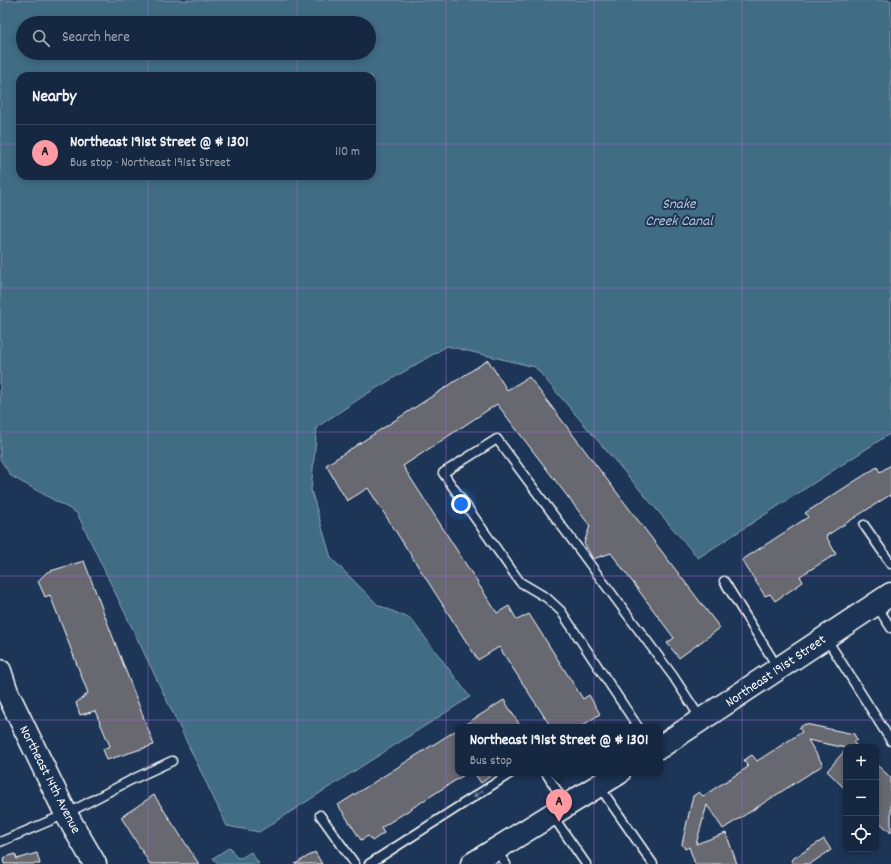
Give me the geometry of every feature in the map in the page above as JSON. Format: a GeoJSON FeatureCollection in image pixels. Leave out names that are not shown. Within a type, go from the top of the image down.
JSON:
{"type":"FeatureCollection","features":[{"type":"Feature","properties":{"kind":"street","name":"Northeast 191st Street"},"geometry":{"type":"LineString","coordinates":[[663,745],[883,599]]}},
{"type":"Feature","properties":{"kind":"street","name":"Northeast 14th Avenue"},"geometry":{"type":"LineString","coordinates":[[0,671],[7,692],[66,814],[95,864]]}},
{"type":"Feature","properties":{"kind":"street"},"geometry":{"type":"LineString","coordinates":[[472,864],[501,857],[559,810],[613,776]]}},
{"type":"Feature","properties":{"kind":"lane"},"geometry":{"type":"LineString","coordinates":[[636,724],[561,611],[547,598],[520,582],[444,473],[497,439],[673,676],[701,720]]}},
{"type":"Feature","properties":{"kind":"lane"},"geometry":{"type":"LineString","coordinates":[[864,525],[891,564]]}},
{"type":"Feature","properties":{"kind":"lane"},"geometry":{"type":"LineString","coordinates":[[724,581],[779,668]]}},
{"type":"Feature","properties":{"kind":"lane"},"geometry":{"type":"LineString","coordinates":[[883,599],[891,628]]}},
{"type":"Feature","properties":{"kind":"lane"},"geometry":{"type":"LineString","coordinates":[[825,638],[891,740]]}},
{"type":"Feature","properties":{"kind":"lane"},"geometry":{"type":"LineString","coordinates":[[0,842],[66,814],[131,780],[172,761]]}},
{"type":"Feature","properties":{"kind":"lane"},"geometry":{"type":"LineString","coordinates":[[368,864],[506,776]]}},
{"type":"Feature","properties":{"kind":"lane"},"geometry":{"type":"LineString","coordinates":[[547,776],[559,810],[586,864]]}},
{"type":"Feature","properties":{"kind":"lane"},"geometry":{"type":"LineString","coordinates":[[599,785],[653,864]]}},
{"type":"Feature","properties":{"kind":"lane"},"geometry":{"type":"LineString","coordinates":[[320,816],[355,864]]}},
{"type":"Feature","properties":{"kind":"water","name":"Snake Creek Canal"},"geometry":{"type":"Polygon","coordinates":[[[0,0],[891,0],[891,433],[698,558],[535,367],[447,346],[365,395],[317,427],[311,490],[331,558],[378,605],[411,619],[470,697],[259,832],[227,826],[77,513],[11,476],[0,459],[0,0]]]}},
{"type":"Feature","properties":{"kind":"water"},"geometry":{"type":"Polygon","coordinates":[[[230,847],[236,857],[241,858],[251,852],[259,864],[218,864],[213,858],[230,847]]]}},
{"type":"Feature","properties":{"kind":"building"},"geometry":{"type":"Polygon","coordinates":[[[488,360],[507,390],[529,377],[720,628],[679,658],[667,643],[674,638],[611,553],[593,559],[584,543],[590,526],[497,404],[403,466],[497,613],[509,606],[517,620],[529,614],[583,699],[589,695],[600,714],[585,724],[549,724],[499,647],[478,660],[368,488],[347,501],[326,465],[488,360]]]}},
{"type":"Feature","properties":{"kind":"building"},"geometry":{"type":"Polygon","coordinates":[[[891,465],[891,497],[890,495],[826,536],[836,554],[800,576],[803,582],[775,601],[770,594],[765,596],[742,560],[808,517],[805,513],[877,467],[880,472],[891,465]]]}},
{"type":"Feature","properties":{"kind":"building"},"geometry":{"type":"Polygon","coordinates":[[[84,561],[154,745],[107,760],[103,749],[110,746],[95,711],[80,715],[76,703],[88,693],[50,595],[45,597],[38,581],[47,572],[84,561]]]}},
{"type":"Feature","properties":{"kind":"building"},"geometry":{"type":"Polygon","coordinates":[[[504,700],[519,724],[466,724],[504,700]]]}},
{"type":"Feature","properties":{"kind":"building"},"geometry":{"type":"Polygon","coordinates":[[[805,724],[854,734],[857,740],[853,742],[855,744],[843,744],[843,747],[808,740],[823,765],[723,829],[707,805],[696,844],[726,833],[737,864],[695,864],[689,847],[685,849],[682,844],[693,796],[699,792],[703,796],[748,767],[744,760],[752,755],[757,761],[802,732],[799,728],[805,724]]]}},
{"type":"Feature","properties":{"kind":"building"},"geometry":{"type":"Polygon","coordinates":[[[455,731],[455,776],[462,776],[381,828],[384,833],[372,841],[368,836],[361,840],[338,805],[455,731]]]}},
{"type":"Feature","properties":{"kind":"building"},"geometry":{"type":"Polygon","coordinates":[[[843,752],[843,787],[827,771],[843,752]]]}},
{"type":"Feature","properties":{"kind":"building"},"geometry":{"type":"Polygon","coordinates":[[[879,767],[891,778],[891,833],[879,822],[879,767]]]}},
{"type":"Feature","properties":{"kind":"building"},"geometry":{"type":"Polygon","coordinates":[[[476,776],[491,776],[481,783],[476,776]]]}},
{"type":"Feature","properties":{"kind":"building"},"geometry":{"type":"Polygon","coordinates":[[[154,795],[199,864],[150,864],[121,817],[154,795]]]}},
{"type":"Feature","properties":{"kind":"building"},"geometry":{"type":"Polygon","coordinates":[[[824,839],[831,850],[810,864],[793,864],[791,860],[824,839]]]}},
{"type":"Feature","properties":{"kind":"building"},"geometry":{"type":"Polygon","coordinates":[[[315,852],[322,864],[295,864],[315,852]]]}},
{"type":"Feature","properties":{"kind":"building"},"geometry":{"type":"Polygon","coordinates":[[[37,853],[40,864],[4,864],[3,858],[15,854],[17,859],[37,853]]]}},
{"type":"Feature","properties":{"kind":"place","name":"Northeast 191st Street @ # 1301"},"geometry":{"type":"Point","coordinates":[559,822]}}]}
